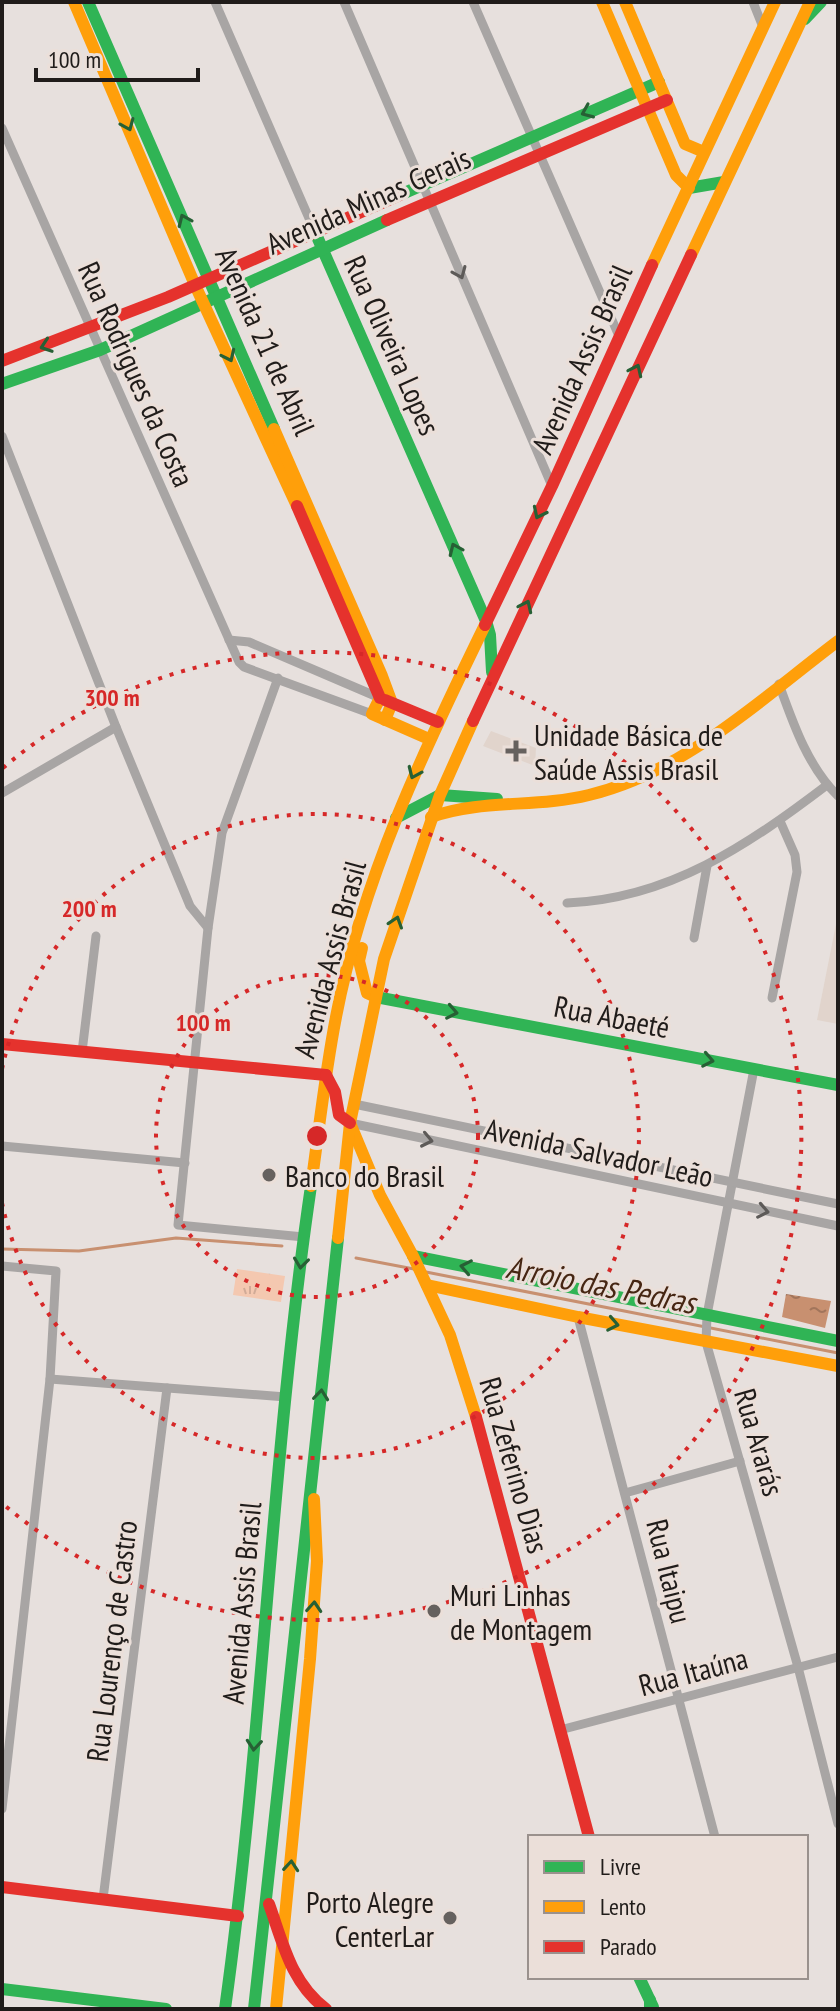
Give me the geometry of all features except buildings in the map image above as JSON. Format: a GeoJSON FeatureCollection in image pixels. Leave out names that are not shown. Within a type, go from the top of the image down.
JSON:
{"type":"FeatureCollection","features":[{"type":"Feature","properties":{"kind":"street","name":"Avenida 21 de Abril"},"geometry":{"type":"LineString","coordinates":[[74,2],[107,59],[210,278],[274,440],[386,700]]}},
{"type":"Feature","properties":{"kind":"street","name":"Avenida 21 de Abril"},"geometry":{"type":"LineString","coordinates":[[88,2],[195,285],[274,440]]}},
{"type":"Feature","properties":{"kind":"street","name":"Rua Oliveira Lopes"},"geometry":{"type":"LineString","coordinates":[[215,2],[486,621],[493,677]]}},
{"type":"Feature","properties":{"kind":"street"},"geometry":{"type":"LineString","coordinates":[[344,2],[552,486]]}},
{"type":"Feature","properties":{"kind":"street"},"geometry":{"type":"LineString","coordinates":[[473,2],[619,336]]}},
{"type":"Feature","properties":{"kind":"street"},"geometry":{"type":"LineString","coordinates":[[602,2],[676,175],[689,188],[724,182]]}},
{"type":"Feature","properties":{"kind":"street"},"geometry":{"type":"LineString","coordinates":[[625,2],[685,144],[704,152]]}},
{"type":"Feature","properties":{"kind":"street"},"geometry":{"type":"LineString","coordinates":[[753,2],[763,27]]}},
{"type":"Feature","properties":{"kind":"street","name":"Avenida Assis Brasil"},"geometry":{"type":"LineString","coordinates":[[225,2009],[238,1916],[286,1397],[304,1237],[336,1016],[363,913],[396,818],[429,739],[552,486],[775,2]]}},
{"type":"Feature","properties":{"kind":"street","name":"Avenida Assis Brasil"},"geometry":{"type":"LineString","coordinates":[[254,2009],[350,1123],[384,959],[440,795],[810,2]]}},
{"type":"Feature","properties":{"kind":"street"},"geometry":{"type":"LineString","coordinates":[[798,27],[821,2]]}},
{"type":"Feature","properties":{"kind":"street","name":"Avenida Minas Gerais"},"geometry":{"type":"LineString","coordinates":[[2,361],[91,330],[659,82]]}},
{"type":"Feature","properties":{"kind":"street","name":"Avenida Minas Gerais"},"geometry":{"type":"LineString","coordinates":[[2,384],[100,350],[430,201],[667,100]]}},
{"type":"Feature","properties":{"kind":"street","name":"Rua Rodrigues da Costa"},"geometry":{"type":"LineString","coordinates":[[2,128],[229,640],[244,667],[372,714]]}},
{"type":"Feature","properties":{"kind":"street"},"geometry":{"type":"LineString","coordinates":[[2,436],[190,906],[208,928]]}},
{"type":"Feature","properties":{"kind":"street"},"geometry":{"type":"LineString","coordinates":[[229,640],[249,642],[438,722]]}},
{"type":"Feature","properties":{"kind":"street"},"geometry":{"type":"LineString","coordinates":[[431,817],[453,809],[587,795],[667,765],[693,751],[838,641]]}},
{"type":"Feature","properties":{"kind":"street"},"geometry":{"type":"LineString","coordinates":[[278,678],[222,833],[208,928],[178,1225],[304,1237]]}},
{"type":"Feature","properties":{"kind":"street"},"geometry":{"type":"LineString","coordinates":[[779,684],[793,723],[827,785],[838,796]]}},
{"type":"Feature","properties":{"kind":"street"},"geometry":{"type":"LineString","coordinates":[[386,700],[372,714],[429,739]]}},
{"type":"Feature","properties":{"kind":"street"},"geometry":{"type":"LineString","coordinates":[[385,720],[386,700]]}},
{"type":"Feature","properties":{"kind":"street"},"geometry":{"type":"LineString","coordinates":[[2,793],[116,727]]}},
{"type":"Feature","properties":{"kind":"street"},"geometry":{"type":"LineString","coordinates":[[567,903],[592,902],[632,894],[707,866],[780,821],[827,785]]}},
{"type":"Feature","properties":{"kind":"street"},"geometry":{"type":"LineString","coordinates":[[396,818],[440,795],[536,802]]}},
{"type":"Feature","properties":{"kind":"street"},"geometry":{"type":"LineString","coordinates":[[772,998],[797,872],[795,855],[780,821]]}},
{"type":"Feature","properties":{"kind":"street"},"geometry":{"type":"LineString","coordinates":[[694,938],[707,866]]}},
{"type":"Feature","properties":{"kind":"street"},"geometry":{"type":"LineString","coordinates":[[363,913],[366,930],[359,961],[367,993],[376,997]]}},
{"type":"Feature","properties":{"kind":"street"},"geometry":{"type":"LineString","coordinates":[[82,1052],[96,936]]}},
{"type":"Feature","properties":{"kind":"street","name":"Rua Abaeté"},"geometry":{"type":"LineString","coordinates":[[376,997],[838,1085]]}},
{"type":"Feature","properties":{"kind":"street"},"geometry":{"type":"LineString","coordinates":[[2,1044],[326,1075]]}},
{"type":"Feature","properties":{"kind":"street","name":"Rua Ararás"},"geometry":{"type":"LineString","coordinates":[[754,1069],[706,1338],[833,1785],[838,1824]]}},
{"type":"Feature","properties":{"kind":"street","name":"Rua Zeferino Dias"},"geometry":{"type":"LineString","coordinates":[[326,1075],[335,1092],[339,1115],[350,1123],[380,1195],[450,1335],[468,1388],[588,1835]]}},
{"type":"Feature","properties":{"kind":"street","name":"Avenida Salvador Leão"},"geometry":{"type":"LineString","coordinates":[[354,1104],[525,1142],[838,1204]]}},
{"type":"Feature","properties":{"kind":"street","name":"Avenida Salvador Leão"},"geometry":{"type":"LineString","coordinates":[[350,1123],[838,1226]]}},
{"type":"Feature","properties":{"kind":"street"},"geometry":{"type":"LineString","coordinates":[[521,1160],[525,1142]]}},
{"type":"Feature","properties":{"kind":"street"},"geometry":{"type":"LineString","coordinates":[[2,1146],[185,1163]]}},
{"type":"Feature","properties":{"kind":"street"},"geometry":{"type":"LineString","coordinates":[[414,1259],[707,1319],[838,1341]]}},
{"type":"Feature","properties":{"kind":"street"},"geometry":{"type":"LineString","coordinates":[[2,1266],[56,1271],[50,1379],[2,1809]]}},
{"type":"Feature","properties":{"kind":"street"},"geometry":{"type":"LineString","coordinates":[[426,1282],[578,1317],[706,1338],[838,1366]]}},
{"type":"Feature","properties":{"kind":"street","name":"Rua Itaipu"},"geometry":{"type":"LineString","coordinates":[[578,1317],[714,1835]]}},
{"type":"Feature","properties":{"kind":"street"},"geometry":{"type":"LineString","coordinates":[[50,1379],[286,1397]]}},
{"type":"Feature","properties":{"kind":"street","name":"Rua Lourenço de Castro"},"geometry":{"type":"LineString","coordinates":[[103,1899],[167,1388]]}},
{"type":"Feature","properties":{"kind":"street"},"geometry":{"type":"LineString","coordinates":[[625,1493],[740,1461]]}},
{"type":"Feature","properties":{"kind":"street","name":"Avenida Assis Brasil"},"geometry":{"type":"LineString","coordinates":[[276,2009],[317,1561],[312,1472]]}},
{"type":"Feature","properties":{"kind":"street","name":"Rua Itaúna"},"geometry":{"type":"LineString","coordinates":[[560,1730],[838,1657]]}},
{"type":"Feature","properties":{"kind":"street"},"geometry":{"type":"LineString","coordinates":[[2,1887],[238,1916]]}},
{"type":"Feature","properties":{"kind":"street"},"geometry":{"type":"LineString","coordinates":[[267,1900],[292,1971],[303,1990],[326,2009]]}},
{"type":"Feature","properties":{"kind":"street"},"geometry":{"type":"LineString","coordinates":[[640,1979],[651,2006]]}},
{"type":"Feature","properties":{"kind":"street"},"geometry":{"type":"LineString","coordinates":[[2,1989],[166,2009]]}},
{"type":"Feature","properties":{"kind":"shaded area","name":"Unidade Básica de Saúde Assis Brasil"},"geometry":{"type":"Polygon","coordinates":[[[491,731],[536,748],[535,766],[483,746],[491,731]]]}},
{"type":"Feature","properties":{"kind":"shaded area"},"geometry":{"type":"Polygon","coordinates":[[[838,914],[838,1024],[817,1020],[838,914]]]}},
{"type":"Feature","properties":{"kind":"green space"},"geometry":{"type":"Polygon","coordinates":[[[237,1269],[285,1276],[281,1302],[233,1295],[237,1269]]]}},
{"type":"Feature","properties":{"kind":"water"},"geometry":{"type":"Polygon","coordinates":[[[786,1294],[831,1301],[825,1328],[782,1317],[786,1294]]]}},
{"type":"Feature","properties":{"kind":"waterway","name":"Arroio das Pedras"},"geometry":{"type":"LineString","coordinates":[[2,1249],[79,1251],[176,1238],[282,1246]]}},
{"type":"Feature","properties":{"kind":"waterway","name":"Arroio das Pedras"},"geometry":{"type":"LineString","coordinates":[[356,1258],[414,1269]]}},
{"type":"Feature","properties":{"kind":"waterway","name":"Arroio das Pedras"},"geometry":{"type":"LineString","coordinates":[[426,1272],[838,1353]]}},
{"type":"Feature","properties":{"kind":"traffic: fast"},"geometry":{"type":"LineString","coordinates":[[88,2],[274,429]]}},
{"type":"Feature","properties":{"kind":"traffic: fast"},"geometry":{"type":"LineString","coordinates":[[805,19],[821,2]]}},
{"type":"Feature","properties":{"kind":"traffic: fast"},"geometry":{"type":"LineString","coordinates":[[402,194],[659,82]]}},
{"type":"Feature","properties":{"kind":"traffic: fast"},"geometry":{"type":"LineString","coordinates":[[689,188],[724,182]]}},
{"type":"Feature","properties":{"kind":"traffic: fast"},"geometry":{"type":"LineString","coordinates":[[2,384],[100,350],[387,220]]}},
{"type":"Feature","properties":{"kind":"traffic: fast"},"geometry":{"type":"LineString","coordinates":[[315,232],[486,621]]}},
{"type":"Feature","properties":{"kind":"traffic: fast"},"geometry":{"type":"LineString","coordinates":[[486,621],[492,672]]}},
{"type":"Feature","properties":{"kind":"traffic: fast"},"geometry":{"type":"LineString","coordinates":[[440,795],[497,799]]}},
{"type":"Feature","properties":{"kind":"traffic: fast"},"geometry":{"type":"LineString","coordinates":[[396,818],[440,795]]}},
{"type":"Feature","properties":{"kind":"traffic: fast"},"geometry":{"type":"LineString","coordinates":[[376,997],[838,1085]]}},
{"type":"Feature","properties":{"kind":"traffic: fast"},"geometry":{"type":"LineString","coordinates":[[225,2009],[249,1804],[286,1391],[311,1186]]}},
{"type":"Feature","properties":{"kind":"traffic: fast"},"geometry":{"type":"LineString","coordinates":[[254,2009],[338,1238]]}},
{"type":"Feature","properties":{"kind":"traffic: fast"},"geometry":{"type":"LineString","coordinates":[[413,1256],[838,1341]]}},
{"type":"Feature","properties":{"kind":"traffic: fast"},"geometry":{"type":"LineString","coordinates":[[640,1979],[653,2007]]}},
{"type":"Feature","properties":{"kind":"traffic: fast"},"geometry":{"type":"LineString","coordinates":[[2,1989],[166,2009]]}},
{"type":"Feature","properties":{"kind":"traffic: fast"},"geometry":{"type":"LineString","coordinates":[[650,2000],[650,2009]]}},
{"type":"Feature","properties":{"kind":"traffic: slow"},"geometry":{"type":"LineString","coordinates":[[74,2],[195,285],[297,506]]}},
{"type":"Feature","properties":{"kind":"traffic: slow"},"geometry":{"type":"LineString","coordinates":[[602,2],[676,175],[689,188]]}},
{"type":"Feature","properties":{"kind":"traffic: slow"},"geometry":{"type":"LineString","coordinates":[[625,2],[685,144],[704,152]]}},
{"type":"Feature","properties":{"kind":"traffic: slow"},"geometry":{"type":"LineString","coordinates":[[652,265],[775,2]]}},
{"type":"Feature","properties":{"kind":"traffic: slow"},"geometry":{"type":"LineString","coordinates":[[691,255],[810,2]]}},
{"type":"Feature","properties":{"kind":"traffic: slow"},"geometry":{"type":"LineString","coordinates":[[274,429],[382,676],[392,703],[385,720]]}},
{"type":"Feature","properties":{"kind":"traffic: slow"},"geometry":{"type":"LineString","coordinates":[[311,1186],[336,1017],[362,915],[397,816],[485,625]]}},
{"type":"Feature","properties":{"kind":"traffic: slow"},"geometry":{"type":"LineString","coordinates":[[431,817],[470,808],[569,799],[624,784],[658,769],[721,731],[838,641]]}},
{"type":"Feature","properties":{"kind":"traffic: slow"},"geometry":{"type":"LineString","coordinates":[[380,698],[372,714],[429,739]]}},
{"type":"Feature","properties":{"kind":"traffic: slow"},"geometry":{"type":"LineString","coordinates":[[338,1238],[350,1123],[384,959],[440,795],[473,721]]}},
{"type":"Feature","properties":{"kind":"traffic: slow"},"geometry":{"type":"LineString","coordinates":[[362,948],[359,961],[367,993],[376,997]]}},
{"type":"Feature","properties":{"kind":"traffic: slow"},"geometry":{"type":"LineString","coordinates":[[350,1123],[380,1195],[450,1335],[476,1417]]}},
{"type":"Feature","properties":{"kind":"traffic: slow"},"geometry":{"type":"LineString","coordinates":[[427,1285],[838,1366]]}},
{"type":"Feature","properties":{"kind":"traffic: slow"},"geometry":{"type":"LineString","coordinates":[[276,2009],[310,1659],[317,1561],[314,1499]]}},
{"type":"Feature","properties":{"kind":"traffic: jam"},"geometry":{"type":"LineString","coordinates":[[387,220],[667,100]]}},
{"type":"Feature","properties":{"kind":"traffic: jam"},"geometry":{"type":"LineString","coordinates":[[2,361],[168,297],[402,194]]}},
{"type":"Feature","properties":{"kind":"traffic: jam"},"geometry":{"type":"LineString","coordinates":[[473,721],[691,255]]}},
{"type":"Feature","properties":{"kind":"traffic: jam"},"geometry":{"type":"LineString","coordinates":[[485,625],[652,265]]}},
{"type":"Feature","properties":{"kind":"traffic: jam"},"geometry":{"type":"LineString","coordinates":[[297,506],[380,698]]}},
{"type":"Feature","properties":{"kind":"traffic: jam"},"geometry":{"type":"LineString","coordinates":[[385,700],[438,722]]}},
{"type":"Feature","properties":{"kind":"traffic: jam"},"geometry":{"type":"LineString","coordinates":[[2,1044],[326,1075]]}},
{"type":"Feature","properties":{"kind":"traffic: jam"},"geometry":{"type":"LineString","coordinates":[[326,1075],[335,1092],[339,1115],[350,1123]]}},
{"type":"Feature","properties":{"kind":"traffic: jam"},"geometry":{"type":"LineString","coordinates":[[476,1417],[588,1835]]}},
{"type":"Feature","properties":{"kind":"traffic: jam"},"geometry":{"type":"LineString","coordinates":[[2,1887],[238,1916]]}},
{"type":"Feature","properties":{"kind":"traffic: jam"},"geometry":{"type":"LineString","coordinates":[[269,1904],[296,1975],[326,2009]]}},
{"type":"Feature","properties":{"kind":"place","name":"Unidade Básica de Saúde Assis Brasil"},"geometry":{"type":"Point","coordinates":[516,751]}},
{"type":"Feature","properties":{"kind":"place","name":"Banco do Brasil"},"geometry":{"type":"Point","coordinates":[269,1175]}},
{"type":"Feature","properties":{"kind":"place","name":"Muri Linhas de Montagem"},"geometry":{"type":"Point","coordinates":[434,1611]}},
{"type":"Feature","properties":{"kind":"place","name":"Porto Alegre CenterLar"},"geometry":{"type":"Point","coordinates":[450,1918]}}]}
